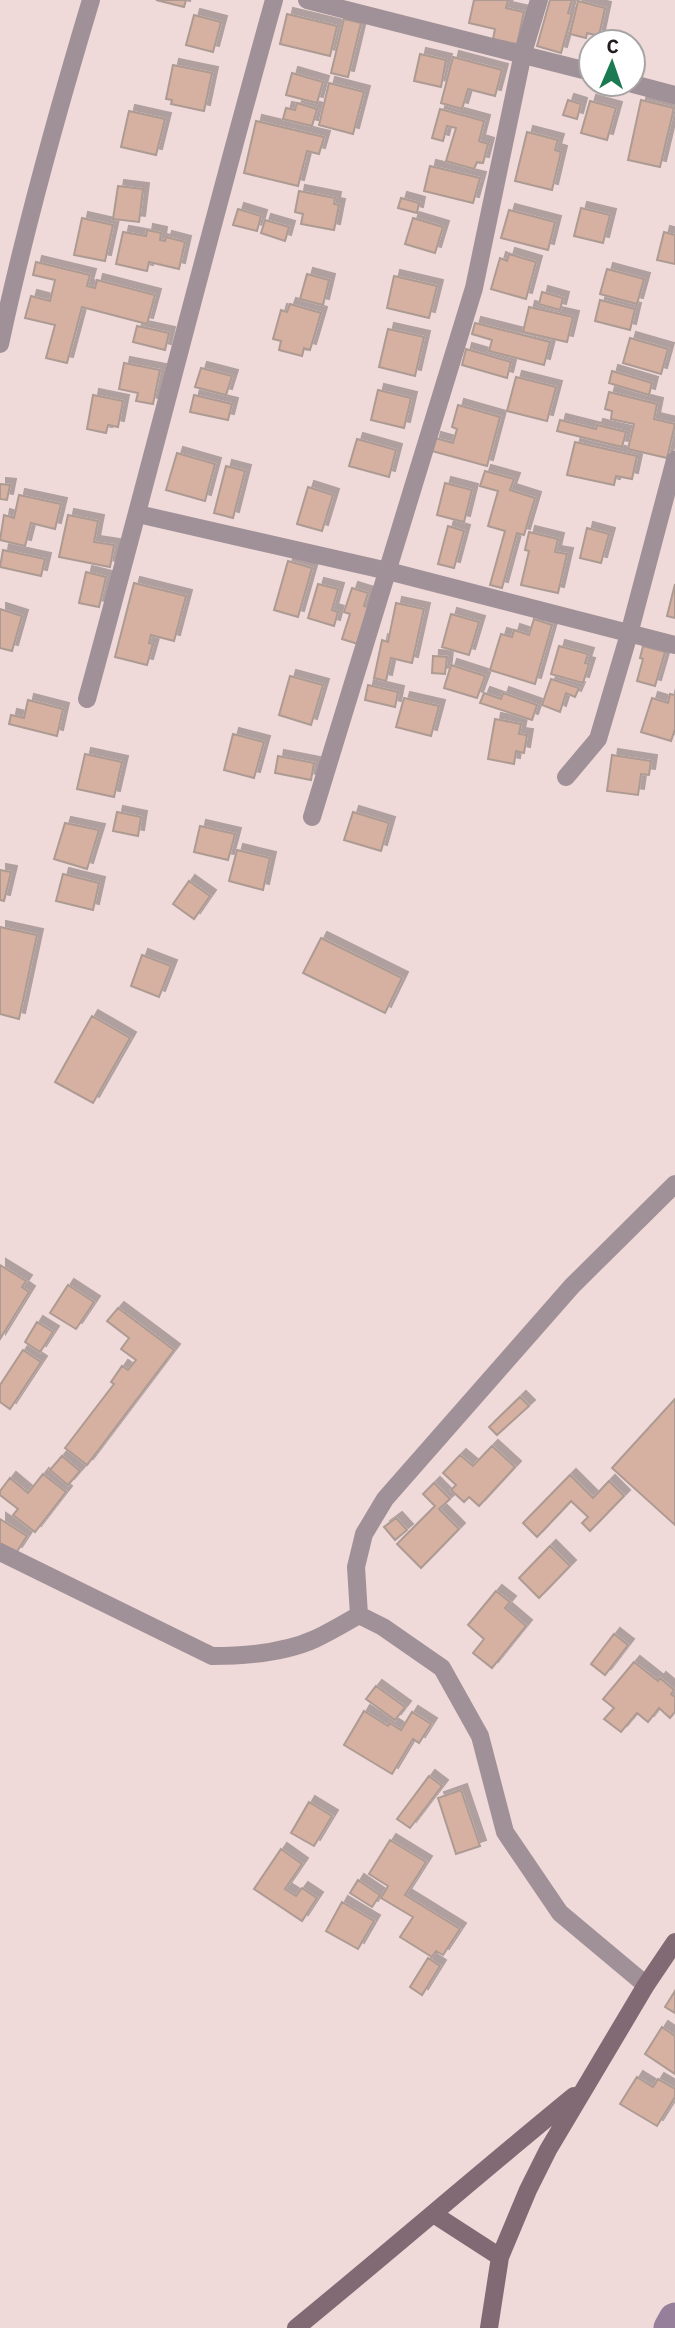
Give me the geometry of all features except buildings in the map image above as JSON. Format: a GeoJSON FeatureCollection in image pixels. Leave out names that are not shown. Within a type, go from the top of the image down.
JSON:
{"type":"FeatureCollection","features":[{"type":"Feature","properties":{"kind":"street"},"geometry":{"type":"LineString","coordinates":[[0,344],[10,295],[91,0]]}},
{"type":"Feature","properties":{"kind":"street"},"geometry":{"type":"LineString","coordinates":[[87,699],[138,514],[211,224],[274,0]]}},
{"type":"Feature","properties":{"kind":"street"},"geometry":{"type":"LineString","coordinates":[[307,0],[577,68]]}},
{"type":"Feature","properties":{"kind":"street"},"geometry":{"type":"LineString","coordinates":[[312,817],[474,288],[523,54],[539,0]]}},
{"type":"Feature","properties":{"kind":"street"},"geometry":{"type":"LineString","coordinates":[[647,88],[675,95]]}},
{"type":"Feature","properties":{"kind":"street"},"geometry":{"type":"LineString","coordinates":[[566,777],[597,739],[629,634],[675,460]]}},
{"type":"Feature","properties":{"kind":"street"},"geometry":{"type":"LineString","coordinates":[[138,514],[388,571],[675,645]]}},
{"type":"Feature","properties":{"kind":"street"},"geometry":{"type":"LineString","coordinates":[[359,1615],[356,1567],[365,1534],[385,1499],[572,1286],[675,1184]]}},
{"type":"Feature","properties":{"kind":"street"},"geometry":{"type":"LineString","coordinates":[[0,1552],[212,1656],[247,1656],[300,1644],[314,1640],[359,1615]]}},
{"type":"Feature","properties":{"kind":"street"},"geometry":{"type":"LineString","coordinates":[[359,1615],[383,1627],[442,1668],[480,1736],[505,1832],[560,1913],[646,1985]]}},
{"type":"Feature","properties":{"kind":"street"},"geometry":{"type":"LineString","coordinates":[[489,2328],[500,2258],[510,2229],[543,2160],[646,1985],[675,1942]]}},
{"type":"Feature","properties":{"kind":"street"},"geometry":{"type":"LineString","coordinates":[[296,2328],[435,2215],[495,2160],[585,2087]]}},
{"type":"Feature","properties":{"kind":"street"},"geometry":{"type":"LineString","coordinates":[[435,2215],[500,2258]]}},
{"type":"Feature","properties":{"kind":"waterway"},"geometry":{"type":"LineString","coordinates":[[670,2328],[675,2319]]}}]}
